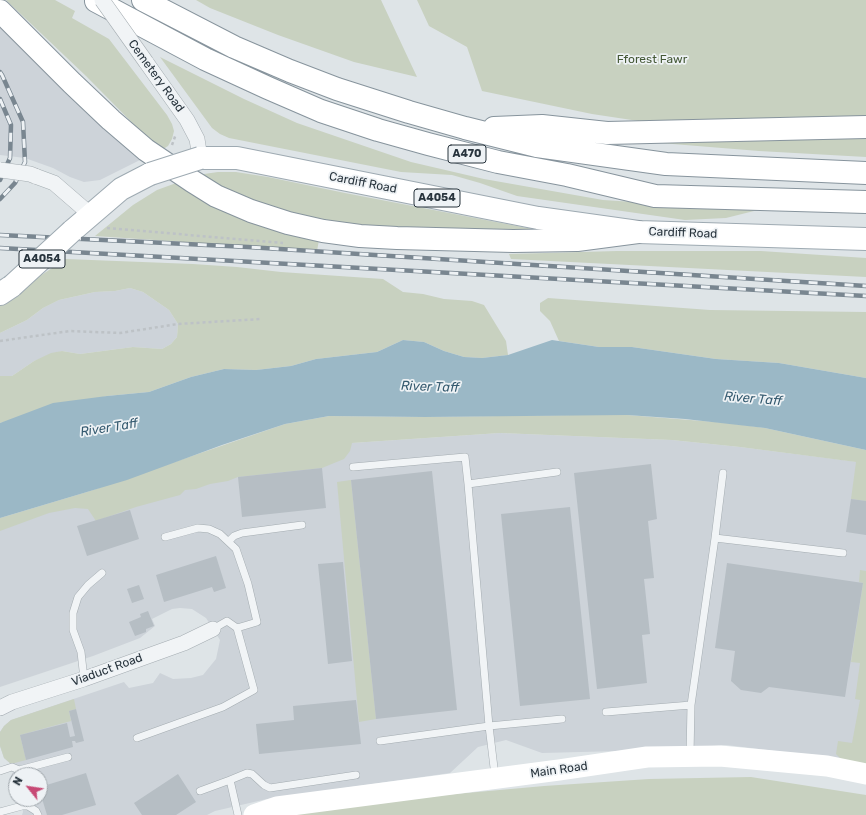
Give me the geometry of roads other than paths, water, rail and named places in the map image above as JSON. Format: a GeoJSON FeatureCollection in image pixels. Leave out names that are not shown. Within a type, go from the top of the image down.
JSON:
{"type":"FeatureCollection","features":[{"type":"Feature","properties":{"kind":"main road","name":"A470"},"geometry":{"type":"LineString","coordinates":[[95,0],[205,59],[321,111],[378,130],[428,144],[498,162],[567,175],[655,196],[866,202]]}},
{"type":"Feature","properties":{"kind":"main road","name":"A470"},"geometry":{"type":"LineString","coordinates":[[143,0],[234,47],[290,71],[376,102],[464,128],[537,146],[666,164],[866,172]]}},
{"type":"Feature","properties":{"kind":"main road"},"geometry":{"type":"LineString","coordinates":[[0,11],[111,120],[146,150],[216,196],[251,211],[288,223],[323,231],[390,238],[513,241],[577,240],[638,232]]}},
{"type":"Feature","properties":{"kind":"main road"},"geometry":{"type":"LineString","coordinates":[[464,128],[542,126],[607,133],[866,127]]}},
{"type":"Feature","properties":{"kind":"main road","name":"Cardiff Road"},"geometry":{"type":"LineString","coordinates":[[6,290],[72,231],[121,190],[150,174],[200,158],[237,158],[538,218],[638,232],[866,239]]}},
{"type":"Feature","properties":{"kind":"street","name":"Cemetery Road"},"geometry":{"type":"LineString","coordinates":[[102,0],[187,120],[197,139],[200,158]]}},
{"type":"Feature","properties":{"kind":"street"},"geometry":{"type":"LineString","coordinates":[[0,170],[30,174],[54,183],[91,215]]}},
{"type":"Feature","properties":{"kind":"street","name":"Viaduct Road"},"geometry":{"type":"LineString","coordinates":[[0,708],[12,702],[84,679],[184,643],[213,629]]}},
{"type":"Feature","properties":{"kind":"street","name":"Main Road"},"geometry":{"type":"LineString","coordinates":[[254,815],[277,807],[496,779],[647,757],[720,756],[826,766],[865,772]]}},
{"type":"Feature","properties":{"kind":"lane"},"geometry":{"type":"LineString","coordinates":[[354,467],[465,457],[489,726],[496,779]]}},
{"type":"Feature","properties":{"kind":"lane"},"geometry":{"type":"LineString","coordinates":[[468,484],[557,472]]}},
{"type":"Feature","properties":{"kind":"lane"},"geometry":{"type":"LineString","coordinates":[[690,756],[691,705],[723,473]]}},
{"type":"Feature","properties":{"kind":"lane"},"geometry":{"type":"LineString","coordinates":[[229,541],[234,536],[242,533],[302,524]]}},
{"type":"Feature","properties":{"kind":"lane"},"geometry":{"type":"LineString","coordinates":[[165,537],[198,528],[209,529],[220,534],[236,549],[257,622],[237,628]]}},
{"type":"Feature","properties":{"kind":"lane"},"geometry":{"type":"LineString","coordinates":[[715,538],[843,553]]}},
{"type":"Feature","properties":{"kind":"lane"},"geometry":{"type":"LineString","coordinates":[[84,679],[81,652],[73,630],[73,613],[78,597],[88,585],[102,573]]}},
{"type":"Feature","properties":{"kind":"lane"},"geometry":{"type":"LineString","coordinates":[[137,738],[223,707],[254,690],[237,628],[227,621],[213,629]]}},
{"type":"Feature","properties":{"kind":"lane"},"geometry":{"type":"LineString","coordinates":[[606,712],[691,705]]}},
{"type":"Feature","properties":{"kind":"lane"},"geometry":{"type":"LineString","coordinates":[[380,741],[489,726],[562,718]]}},
{"type":"Feature","properties":{"kind":"lane"},"geometry":{"type":"LineString","coordinates":[[0,771],[12,767],[19,770],[68,757]]}},
{"type":"Feature","properties":{"kind":"lane"},"geometry":{"type":"LineString","coordinates":[[200,791],[247,773],[252,774],[264,785],[270,788],[356,775]]}},
{"type":"Feature","properties":{"kind":"lane"},"geometry":{"type":"LineString","coordinates":[[230,780],[238,815]]}},
{"type":"Feature","properties":{"kind":"lane"},"geometry":{"type":"LineString","coordinates":[[0,812],[22,806],[28,806],[36,811],[38,815]]}},
{"type":"Feature","properties":{"kind":"water","name":"River Taff"},"geometry":{"type":"Polygon","coordinates":[[[403,340],[424,342],[444,351],[464,357],[482,358],[508,355],[552,340],[599,347],[632,347],[716,359],[779,363],[866,378],[866,450],[765,428],[685,419],[627,415],[425,417],[329,416],[285,424],[222,445],[127,480],[0,518],[0,423],[53,403],[149,392],[191,377],[224,369],[256,370],[291,366],[316,359],[377,352],[403,340]]]}},
{"type":"Feature","properties":{"kind":"railway"},"geometry":{"type":"LineString","coordinates":[[0,72],[23,122],[25,162],[15,183],[0,199]]}},
{"type":"Feature","properties":{"kind":"railway"},"geometry":{"type":"LineString","coordinates":[[0,99],[11,125],[10,158],[0,180]]}},
{"type":"Feature","properties":{"kind":"railway"},"geometry":{"type":"LineString","coordinates":[[0,235],[248,247],[866,286]]}},
{"type":"Feature","properties":{"kind":"railway"},"geometry":{"type":"LineString","coordinates":[[0,248],[866,296]]}},
{"type":"Feature","properties":{"kind":"park label","name":"Fforest Fawr"},"geometry":{"type":"Point","coordinates":[652,60]}}]}
